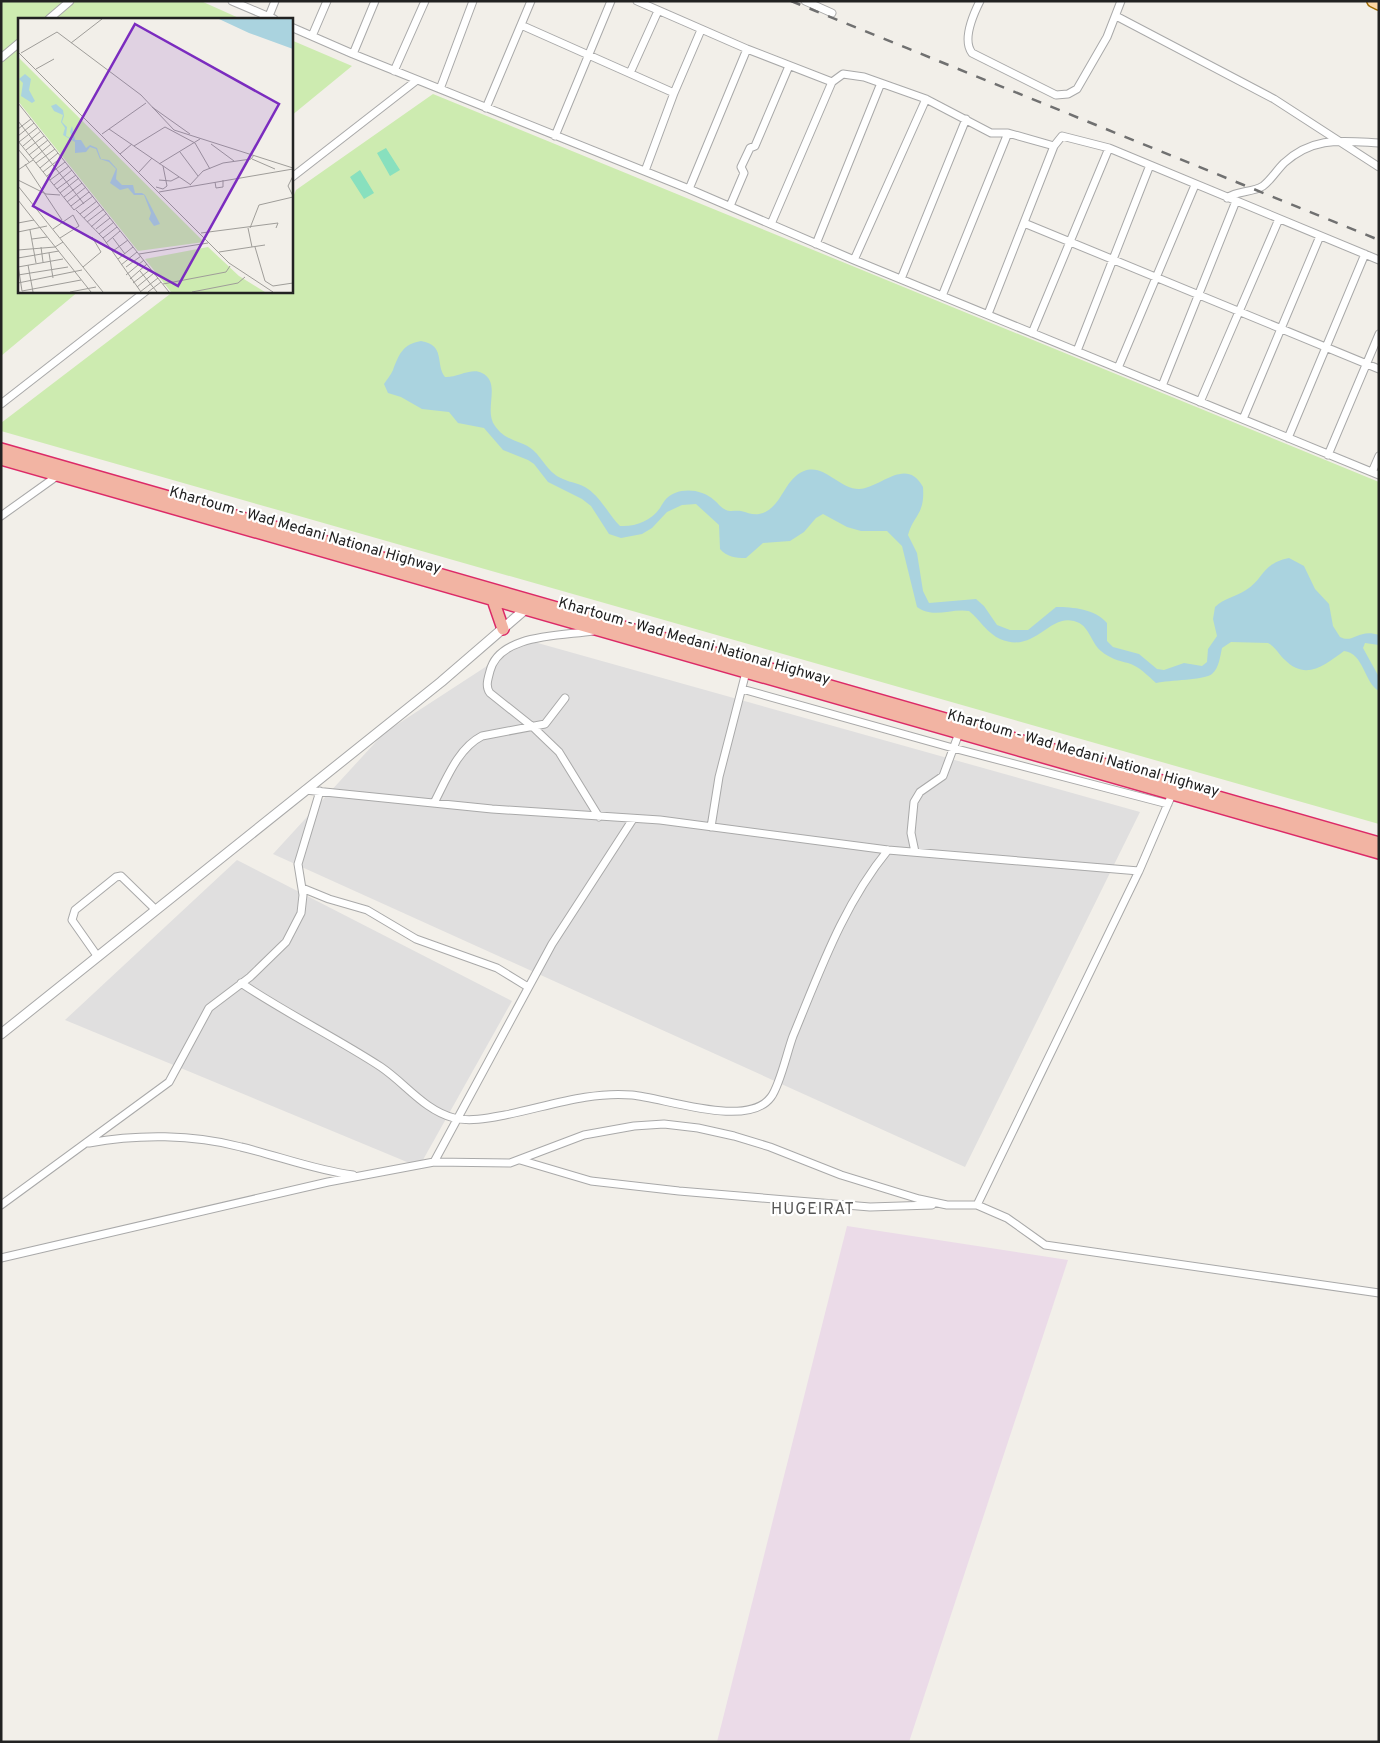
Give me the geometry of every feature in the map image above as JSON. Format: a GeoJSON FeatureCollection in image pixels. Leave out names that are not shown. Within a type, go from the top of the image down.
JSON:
{"type":"FeatureCollection","features":[{"type":"Feature","properties":{"kind":"highway","name":"Khartoum - Wad Medani National Highway"},"geometry":{"type":"LineString","coordinates":[[1,449],[1171,795],[1379,843]]}},
{"type":"Feature","properties":{"kind":"highway","name":"Khartoum - Wad Medani National Highway"},"geometry":{"type":"LineString","coordinates":[[1,459],[493,600],[530,606],[598,630],[1379,854]]}},
{"type":"Feature","properties":{"kind":"highway"},"geometry":{"type":"LineString","coordinates":[[493,600],[503,629]]}},
{"type":"Feature","properties":{"kind":"main road"},"geometry":{"type":"LineString","coordinates":[[1372,1],[1379,4]]}},
{"type":"Feature","properties":{"kind":"street"},"geometry":{"type":"LineString","coordinates":[[50,18],[70,1]]}},
{"type":"Feature","properties":{"kind":"street"},"geometry":{"type":"LineString","coordinates":[[232,1],[271,18],[275,1]]}},
{"type":"Feature","properties":{"kind":"street"},"geometry":{"type":"LineString","coordinates":[[312,36],[327,1]]}},
{"type":"Feature","properties":{"kind":"street"},"geometry":{"type":"LineString","coordinates":[[353,54],[375,1]]}},
{"type":"Feature","properties":{"kind":"street"},"geometry":{"type":"LineString","coordinates":[[394,71],[425,1]]}},
{"type":"Feature","properties":{"kind":"street"},"geometry":{"type":"LineString","coordinates":[[440,89],[473,1]]}},
{"type":"Feature","properties":{"kind":"street"},"geometry":{"type":"LineString","coordinates":[[486,108],[530,1]]}},
{"type":"Feature","properties":{"kind":"street"},"geometry":{"type":"LineString","coordinates":[[555,136],[610,1]]}},
{"type":"Feature","properties":{"kind":"street"},"geometry":{"type":"LineString","coordinates":[[637,1],[701,30],[832,82]]}},
{"type":"Feature","properties":{"kind":"street"},"geometry":{"type":"LineString","coordinates":[[805,1],[832,12]]}},
{"type":"Feature","properties":{"kind":"street"},"geometry":{"type":"LineString","coordinates":[[980,1],[968,36],[968,48],[972,53],[1056,95],[1068,94],[1077,89],[1107,37],[1121,1]]}},
{"type":"Feature","properties":{"kind":"street"},"geometry":{"type":"LineString","coordinates":[[630,73],[658,11]]}},
{"type":"Feature","properties":{"kind":"street"},"geometry":{"type":"LineString","coordinates":[[1116,16],[1274,99],[1379,167]]}},
{"type":"Feature","properties":{"kind":"street"},"geometry":{"type":"LineString","coordinates":[[521,25],[674,93]]}},
{"type":"Feature","properties":{"kind":"street"},"geometry":{"type":"LineString","coordinates":[[292,27],[394,71],[690,189],[854,260],[1375,473],[1379,456]]}},
{"type":"Feature","properties":{"kind":"street"},"geometry":{"type":"LineString","coordinates":[[645,171],[674,93],[701,30]]}},
{"type":"Feature","properties":{"kind":"street"},"geometry":{"type":"LineString","coordinates":[[1,58],[18,44]]}},
{"type":"Feature","properties":{"kind":"street"},"geometry":{"type":"LineString","coordinates":[[690,189],[747,49]]}},
{"type":"Feature","properties":{"kind":"street"},"geometry":{"type":"LineString","coordinates":[[730,206],[744,173],[741,167],[750,148],[755,146],[789,66]]}},
{"type":"Feature","properties":{"kind":"street"},"geometry":{"type":"LineString","coordinates":[[771,224],[832,82],[836,77],[851,74],[881,83],[926,99],[991,133],[1008,133],[1054,146]]}},
{"type":"Feature","properties":{"kind":"street"},"geometry":{"type":"LineString","coordinates":[[292,177],[417,80]]}},
{"type":"Feature","properties":{"kind":"street"},"geometry":{"type":"LineString","coordinates":[[816,244],[881,83]]}},
{"type":"Feature","properties":{"kind":"street"},"geometry":{"type":"LineString","coordinates":[[854,260],[926,99]]}},
{"type":"Feature","properties":{"kind":"street"},"geometry":{"type":"LineString","coordinates":[[901,279],[966,119]]}},
{"type":"Feature","properties":{"kind":"street"},"geometry":{"type":"LineString","coordinates":[[942,296],[1008,133]]}},
{"type":"Feature","properties":{"kind":"street"},"geometry":{"type":"LineString","coordinates":[[988,314],[1054,146],[1062,136],[1068,136],[1108,148],[1379,260]]}},
{"type":"Feature","properties":{"kind":"street"},"geometry":{"type":"LineString","coordinates":[[1226,198],[1233,193],[1254,190],[1263,186],[1284,163],[1304,150],[1338,140],[1379,143]]}},
{"type":"Feature","properties":{"kind":"street"},"geometry":{"type":"LineString","coordinates":[[1032,333],[1108,148]]}},
{"type":"Feature","properties":{"kind":"street"},"geometry":{"type":"LineString","coordinates":[[1077,351],[1150,165]]}},
{"type":"Feature","properties":{"kind":"street"},"geometry":{"type":"LineString","coordinates":[[1118,368],[1195,185]]}},
{"type":"Feature","properties":{"kind":"street"},"geometry":{"type":"LineString","coordinates":[[1162,386],[1236,202]]}},
{"type":"Feature","properties":{"kind":"street"},"geometry":{"type":"LineString","coordinates":[[1200,402],[1279,219]]}},
{"type":"Feature","properties":{"kind":"street"},"geometry":{"type":"LineString","coordinates":[[1024,223],[1379,368]]}},
{"type":"Feature","properties":{"kind":"street"},"geometry":{"type":"LineString","coordinates":[[1243,420],[1320,236]]}},
{"type":"Feature","properties":{"kind":"street"},"geometry":{"type":"LineString","coordinates":[[1288,438],[1365,254]]}},
{"type":"Feature","properties":{"kind":"street"},"geometry":{"type":"LineString","coordinates":[[1,404],[145,292]]}},
{"type":"Feature","properties":{"kind":"street"},"geometry":{"type":"LineString","coordinates":[[1328,454],[1379,334]]}},
{"type":"Feature","properties":{"kind":"street"},"geometry":{"type":"LineString","coordinates":[[1,516],[57,476]]}},
{"type":"Feature","properties":{"kind":"street"},"geometry":{"type":"LineString","coordinates":[[1,1034],[441,682],[530,606]]}},
{"type":"Feature","properties":{"kind":"street"},"geometry":{"type":"LineString","coordinates":[[598,630],[523,641],[503,650],[491,666],[488,690],[534,728],[564,758],[599,817]]}},
{"type":"Feature","properties":{"kind":"street"},"geometry":{"type":"LineString","coordinates":[[711,827],[720,777],[746,672]]}},
{"type":"Feature","properties":{"kind":"street"},"geometry":{"type":"LineString","coordinates":[[742,689],[953,748],[1171,795],[1139,871],[976,1205]]}},
{"type":"Feature","properties":{"kind":"street"},"geometry":{"type":"LineString","coordinates":[[434,803],[456,763],[474,740],[482,736],[534,728],[545,724],[552,718],[565,698]]}},
{"type":"Feature","properties":{"kind":"street"},"geometry":{"type":"LineString","coordinates":[[916,852],[911,833],[914,802],[920,792],[943,776],[959,733]]}},
{"type":"Feature","properties":{"kind":"street"},"geometry":{"type":"LineString","coordinates":[[305,790],[711,827],[888,850],[1139,871]]}},
{"type":"Feature","properties":{"kind":"street"},"geometry":{"type":"LineString","coordinates":[[1,1206],[169,1082],[210,1008],[286,942],[301,913],[302,888],[298,864],[320,791]]}},
{"type":"Feature","properties":{"kind":"street"},"geometry":{"type":"LineString","coordinates":[[434,1162],[456,1118],[552,944],[633,819]]}},
{"type":"Feature","properties":{"kind":"street"},"geometry":{"type":"LineString","coordinates":[[241,983],[279,1009],[334,1038],[384,1069],[429,1106],[456,1118],[492,1117],[570,1100],[616,1094],[632,1094],[731,1113],[740,1112],[766,1102],[775,1089],[785,1058],[826,955],[849,908],[866,880],[888,850]]}},
{"type":"Feature","properties":{"kind":"street"},"geometry":{"type":"LineString","coordinates":[[98,957],[72,920],[75,910],[116,877],[121,876],[156,910]]}},
{"type":"Feature","properties":{"kind":"street"},"geometry":{"type":"LineString","coordinates":[[302,888],[329,899],[367,910],[416,939],[497,968],[528,987]]}},
{"type":"Feature","properties":{"kind":"street"},"geometry":{"type":"LineString","coordinates":[[1,1258],[361,1175],[434,1162],[451,1161],[498,1164],[520,1160],[584,1134],[634,1126],[664,1124],[698,1128],[734,1136],[770,1147],[841,1175],[920,1199],[947,1205]]}},
{"type":"Feature","properties":{"kind":"street"},"geometry":{"type":"LineString","coordinates":[[86,1144],[120,1138],[208,1140],[239,1146],[322,1171],[361,1175]]}},
{"type":"Feature","properties":{"kind":"street"},"geometry":{"type":"LineString","coordinates":[[520,1160],[591,1181],[679,1191],[870,1207],[976,1205],[1007,1218],[1033,1239],[1045,1245],[1379,1293]]}},
{"type":"Feature","properties":{"kind":"shaded area"},"geometry":{"type":"Polygon","coordinates":[[[527,640],[1140,812],[965,1167],[273,854],[384,733],[527,640]]]}},
{"type":"Feature","properties":{"kind":"shaded area"},"geometry":{"type":"Polygon","coordinates":[[[237,860],[512,1001],[419,1167],[65,1020],[237,860]]]}},
{"type":"Feature","properties":{"kind":"shaded area"},"geometry":{"type":"Polygon","coordinates":[[[847,1226],[1068,1260],[909,1742],[717,1742],[847,1226]]]}},
{"type":"Feature","properties":{"kind":"green space"},"geometry":{"type":"Polygon","coordinates":[[[1,1],[201,1],[239,18],[18,18],[18,292],[78,292],[1,356],[1,1]]]}},
{"type":"Feature","properties":{"kind":"green space"},"geometry":{"type":"Polygon","coordinates":[[[292,40],[352,66],[292,115],[292,40]]]}},
{"type":"Feature","properties":{"kind":"green space"},"geometry":{"type":"Polygon","coordinates":[[[433,94],[1379,482],[1379,824],[1,431],[1,423],[173,292],[292,292],[292,200],[296,190],[433,94]]]}},
{"type":"Feature","properties":{"kind":"green space"},"geometry":{"type":"Polygon","coordinates":[[[386,148],[400,170],[390,176],[377,153],[386,148]]]}},
{"type":"Feature","properties":{"kind":"green space"},"geometry":{"type":"Polygon","coordinates":[[[360,170],[374,193],[364,199],[350,177],[360,170]]]}},
{"type":"Feature","properties":{"kind":"water"},"geometry":{"type":"Polygon","coordinates":[[[421,341],[434,346],[445,377],[478,371],[488,377],[492,390],[492,420],[499,431],[533,450],[550,470],[558,476],[588,489],[597,497],[620,526],[637,524],[647,520],[656,513],[668,497],[680,491],[701,493],[710,497],[729,511],[757,514],[770,509],[797,475],[811,469],[825,473],[852,488],[859,489],[893,476],[909,474],[916,478],[923,487],[921,509],[908,535],[917,553],[923,591],[929,603],[976,599],[984,606],[997,625],[1010,630],[1028,630],[1056,607],[1083,610],[1102,618],[1107,623],[1107,641],[1113,647],[1139,654],[1157,669],[1164,670],[1184,663],[1202,666],[1207,662],[1208,649],[1217,636],[1213,619],[1215,607],[1246,590],[1273,564],[1289,558],[1304,566],[1315,589],[1329,604],[1333,626],[1340,637],[1349,639],[1366,633],[1379,635],[1379,645],[1365,643],[1363,648],[1379,677],[1379,691],[1370,682],[1356,657],[1344,651],[1323,666],[1308,670],[1293,666],[1268,643],[1231,642],[1222,648],[1218,666],[1212,674],[1202,678],[1156,683],[1136,666],[1114,659],[1104,653],[1097,647],[1087,630],[1074,621],[1065,620],[1056,623],[1023,642],[1000,639],[991,633],[969,611],[936,613],[917,607],[902,546],[887,531],[861,531],[847,527],[823,514],[816,518],[804,532],[790,541],[763,543],[746,558],[725,554],[720,549],[719,525],[696,504],[682,505],[667,512],[652,528],[642,534],[621,538],[609,534],[591,506],[582,499],[548,482],[534,464],[528,460],[503,450],[484,428],[458,423],[449,412],[422,409],[401,397],[388,393],[384,384],[402,351],[415,342],[421,341]]]}},
{"type":"Feature","properties":{"kind":"railway"},"geometry":{"type":"LineString","coordinates":[[791,1],[1379,240]]}},
{"type":"Feature","properties":{"kind":"district","name":"HUGEIRAT"},"geometry":{"type":"Point","coordinates":[813,1210]}}]}
